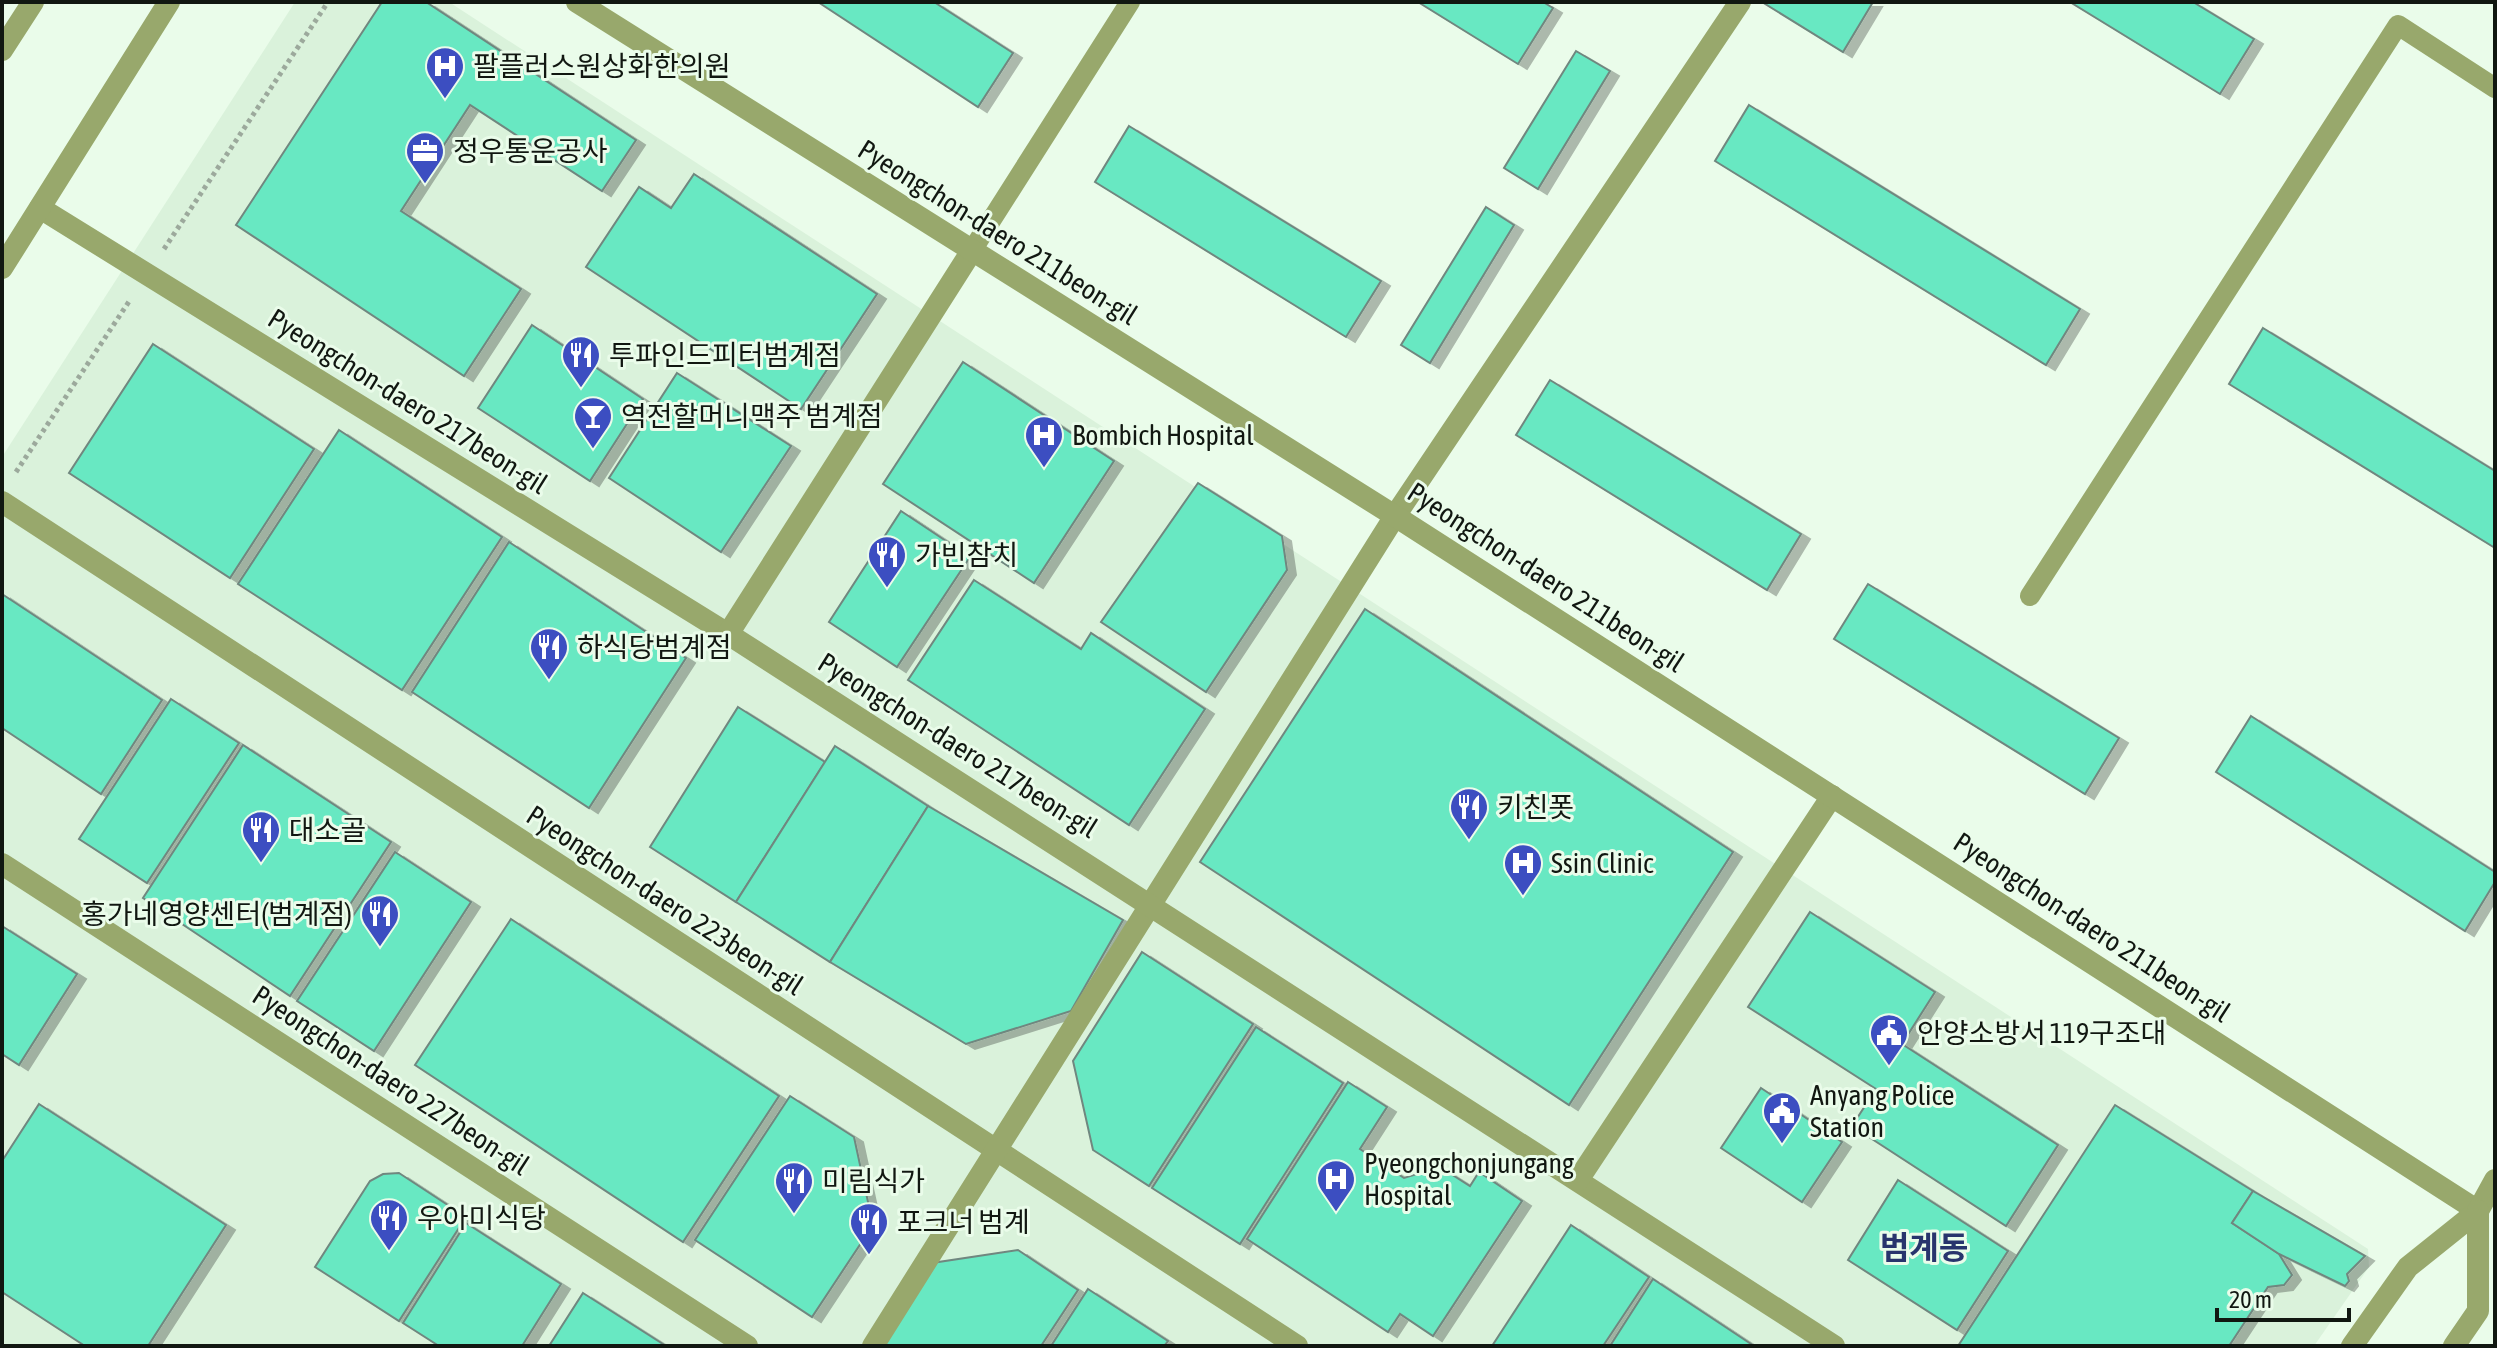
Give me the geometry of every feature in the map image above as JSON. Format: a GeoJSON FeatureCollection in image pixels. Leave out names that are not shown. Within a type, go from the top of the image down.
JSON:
{"type":"FeatureCollection","features":[{"type":"Feature","properties":{"kind":"street"},"geometry":{"type":"LineString","coordinates":[[2,50],[33,2]]}},
{"type":"Feature","properties":{"kind":"street"},"geometry":{"type":"LineString","coordinates":[[2,268],[169,2]]}},
{"type":"Feature","properties":{"kind":"street","name":"Pyeongchon-daero 211beon-gil"},"geometry":{"type":"LineString","coordinates":[[577,2],[1395,516],[2486,1216]]}},
{"type":"Feature","properties":{"kind":"street"},"geometry":{"type":"LineString","coordinates":[[873,1346],[1395,516],[1740,2]]}},
{"type":"Feature","properties":{"kind":"street","name":"Pyeongchon-daero 217beon-gil"},"geometry":{"type":"LineString","coordinates":[[40,208],[728,634],[1834,1346]]}},
{"type":"Feature","properties":{"kind":"street"},"geometry":{"type":"LineString","coordinates":[[728,634],[971,252]]}},
{"type":"Feature","properties":{"kind":"street","name":"Pyeongchon-daero 223beon-gil"},"geometry":{"type":"LineString","coordinates":[[2,502],[994,1152],[1297,1346]]}},
{"type":"Feature","properties":{"kind":"street"},"geometry":{"type":"LineString","coordinates":[[1578,1180],[1832,796]]}},
{"type":"Feature","properties":{"kind":"street","name":"Pyeongchon-daero 227beon-gil"},"geometry":{"type":"LineString","coordinates":[[2,864],[747,1346]]}},
{"type":"Feature","properties":{"kind":"street"},"geometry":{"type":"LineString","coordinates":[[2454,1346],[2478,1311],[2486,1216],[2495,1180]]}},
{"type":"Feature","properties":{"kind":"street"},"geometry":{"type":"LineString","coordinates":[[2352,1346],[2408,1267],[2486,1216]]}},
{"type":"Feature","properties":{"kind":"lane"},"geometry":{"type":"LineString","coordinates":[[971,252],[1130,2]]}},
{"type":"Feature","properties":{"kind":"lane"},"geometry":{"type":"LineString","coordinates":[[2030,596],[2398,25],[2495,88]]}},
{"type":"Feature","properties":{"kind":"shaded area"},"geometry":{"type":"Polygon","coordinates":[[[295,2],[449,2],[2368,1249],[2369,1267],[2314,1346],[8,1346],[2,1342],[2,457],[295,2]]]}},
{"type":"Feature","properties":{"kind":"building"},"geometry":{"type":"Polygon","coordinates":[[[382,2],[426,2],[636,140],[602,191],[470,105],[401,211],[521,289],[464,376],[236,225],[382,2]]]}},
{"type":"Feature","properties":{"kind":"building"},"geometry":{"type":"Polygon","coordinates":[[[818,2],[934,2],[1013,53],[978,107],[818,2]]]}},
{"type":"Feature","properties":{"kind":"building"},"geometry":{"type":"Polygon","coordinates":[[[1418,2],[1543,2],[1553,8],[1518,64],[1418,2]]]}},
{"type":"Feature","properties":{"kind":"building"},"geometry":{"type":"Polygon","coordinates":[[[1762,2],[1873,2],[1843,52],[1762,2]]]}},
{"type":"Feature","properties":{"kind":"building"},"geometry":{"type":"Polygon","coordinates":[[[2070,2],[2193,2],[2254,39],[2220,94],[2070,2]]]}},
{"type":"Feature","properties":{"kind":"building"},"geometry":{"type":"Polygon","coordinates":[[[1576,51],[1610,71],[1538,189],[1504,168],[1576,51]]]}},
{"type":"Feature","properties":{"kind":"building"},"geometry":{"type":"Polygon","coordinates":[[[1749,105],[2080,309],[2046,365],[1715,161],[1749,105]]]}},
{"type":"Feature","properties":{"kind":"building"},"geometry":{"type":"Polygon","coordinates":[[[1129,126],[1381,281],[1346,337],[1095,182],[1129,126]]]}},
{"type":"Feature","properties":{"kind":"building"},"geometry":{"type":"Polygon","coordinates":[[[694,174],[877,294],[801,409],[586,267],[639,187],[671,208],[694,174]]]}},
{"type":"Feature","properties":{"kind":"building"},"geometry":{"type":"Polygon","coordinates":[[[1486,207],[1514,225],[1430,363],[1401,345],[1486,207]]]}},
{"type":"Feature","properties":{"kind":"building"},"geometry":{"type":"Polygon","coordinates":[[[532,325],[643,399],[590,481],[478,408],[532,325]]]}},
{"type":"Feature","properties":{"kind":"building"},"geometry":{"type":"Polygon","coordinates":[[[2263,328],[2495,471],[2495,548],[2229,384],[2263,328]]]}},
{"type":"Feature","properties":{"kind":"building"},"geometry":{"type":"Polygon","coordinates":[[[153,344],[314,449],[230,578],[69,473],[153,344]]]}},
{"type":"Feature","properties":{"kind":"building"},"geometry":{"type":"Polygon","coordinates":[[[963,362],[1114,461],[1034,583],[883,484],[963,362]]]}},
{"type":"Feature","properties":{"kind":"building"},"geometry":{"type":"Polygon","coordinates":[[[677,373],[791,446],[721,552],[609,478],[677,373]]]}},
{"type":"Feature","properties":{"kind":"building"},"geometry":{"type":"Polygon","coordinates":[[[1550,380],[1801,534],[1767,590],[1516,435],[1550,380]]]}},
{"type":"Feature","properties":{"kind":"building"},"geometry":{"type":"Polygon","coordinates":[[[339,430],[502,537],[402,690],[238,584],[339,430]]]}},
{"type":"Feature","properties":{"kind":"building"},"geometry":{"type":"Polygon","coordinates":[[[1198,483],[1282,536],[1287,570],[1206,692],[1101,622],[1198,483]]]}},
{"type":"Feature","properties":{"kind":"building"},"geometry":{"type":"Polygon","coordinates":[[[901,511],[970,557],[897,667],[829,622],[901,511]]]}},
{"type":"Feature","properties":{"kind":"building"},"geometry":{"type":"Polygon","coordinates":[[[509,542],[686,658],[589,808],[412,692],[509,542]]]}},
{"type":"Feature","properties":{"kind":"building"},"geometry":{"type":"Polygon","coordinates":[[[974,580],[1081,649],[1091,633],[1205,709],[1129,825],[908,680],[974,580]]]}},
{"type":"Feature","properties":{"kind":"building"},"geometry":{"type":"Polygon","coordinates":[[[1868,584],[2119,738],[2085,794],[1834,639],[1868,584]]]}},
{"type":"Feature","properties":{"kind":"building"},"geometry":{"type":"Polygon","coordinates":[[[2,594],[162,700],[101,794],[2,728],[2,594]]]}},
{"type":"Feature","properties":{"kind":"building"},"geometry":{"type":"Polygon","coordinates":[[[1365,609],[1733,852],[1569,1105],[1200,862],[1365,609]]]}},
{"type":"Feature","properties":{"kind":"building"},"geometry":{"type":"Polygon","coordinates":[[[171,699],[239,743],[147,883],[79,839],[171,699]]]}},
{"type":"Feature","properties":{"kind":"building"},"geometry":{"type":"Polygon","coordinates":[[[738,707],[825,762],[736,902],[650,847],[738,707]]]}},
{"type":"Feature","properties":{"kind":"building"},"geometry":{"type":"Polygon","coordinates":[[[2251,716],[2495,872],[2495,882],[2465,931],[2216,772],[2251,716]]]}},
{"type":"Feature","properties":{"kind":"building"},"geometry":{"type":"Polygon","coordinates":[[[243,745],[391,842],[290,996],[143,898],[243,745]]]}},
{"type":"Feature","properties":{"kind":"building"},"geometry":{"type":"Polygon","coordinates":[[[835,746],[928,806],[830,962],[736,902],[835,746]]]}},
{"type":"Feature","properties":{"kind":"building"},"geometry":{"type":"Polygon","coordinates":[[[928,806],[1123,920],[1071,1011],[966,1044],[830,962],[928,806]]]}},
{"type":"Feature","properties":{"kind":"building"},"geometry":{"type":"Polygon","coordinates":[[[395,852],[471,902],[374,1051],[297,1001],[395,852]]]}},
{"type":"Feature","properties":{"kind":"building","name":"안양소방서 119구조대"},"geometry":{"type":"Polygon","coordinates":[[[1810,912],[1935,992],[1902,1044],[2058,1145],[2006,1226],[1852,1126],[1876,1089],[1748,1007],[1810,912]]]}},
{"type":"Feature","properties":{"kind":"building"},"geometry":{"type":"Polygon","coordinates":[[[511,919],[779,1096],[683,1242],[415,1065],[511,919]]]}},
{"type":"Feature","properties":{"kind":"building"},"geometry":{"type":"Polygon","coordinates":[[[2,926],[77,974],[19,1065],[2,1054],[2,926]]]}},
{"type":"Feature","properties":{"kind":"building"},"geometry":{"type":"Polygon","coordinates":[[[1142,952],[1253,1024],[1149,1186],[1093,1150],[1073,1061],[1142,952]]]}},
{"type":"Feature","properties":{"kind":"building"},"geometry":{"type":"Polygon","coordinates":[[[1256,1027],[1343,1083],[1240,1244],[1152,1188],[1256,1027]]]}},
{"type":"Feature","properties":{"kind":"building"},"geometry":{"type":"Polygon","coordinates":[[[1348,1082],[1387,1107],[1360,1149],[1404,1178],[1440,1167],[1470,1186],[1479,1172],[1522,1201],[1433,1336],[1400,1314],[1388,1332],[1247,1239],[1348,1082]]]}},
{"type":"Feature","properties":{"kind":"building","name":"Anyang Police Station"},"geometry":{"type":"Polygon","coordinates":[[[1761,1088],[1842,1142],[1802,1202],[1721,1148],[1761,1088]]]}},
{"type":"Feature","properties":{"kind":"building"},"geometry":{"type":"Polygon","coordinates":[[[790,1096],[854,1137],[873,1225],[812,1317],[695,1240],[790,1096]]]}},
{"type":"Feature","properties":{"kind":"building"},"geometry":{"type":"Polygon","coordinates":[[[39,1104],[226,1225],[148,1346],[85,1346],[2,1292],[2,1161],[39,1104]]]}},
{"type":"Feature","properties":{"kind":"building"},"geometry":{"type":"Polygon","coordinates":[[[2115,1105],[2253,1191],[2232,1223],[2279,1254],[2292,1275],[2284,1285],[2268,1287],[2229,1346],[1958,1346],[2115,1105]]]}},
{"type":"Feature","properties":{"kind":"building"},"geometry":{"type":"Polygon","coordinates":[[[399,1173],[466,1217],[399,1321],[315,1267],[370,1181],[383,1174],[399,1173]]]}},
{"type":"Feature","properties":{"kind":"building"},"geometry":{"type":"Polygon","coordinates":[[[1898,1180],[2008,1251],[1957,1330],[1848,1260],[1898,1180]]]}},
{"type":"Feature","properties":{"kind":"building"},"geometry":{"type":"Polygon","coordinates":[[[2253,1191],[2365,1256],[2347,1274],[2349,1281],[2345,1286],[2279,1254],[2232,1223],[2253,1191]]]}},
{"type":"Feature","properties":{"kind":"building"},"geometry":{"type":"Polygon","coordinates":[[[466,1223],[561,1284],[522,1346],[439,1346],[403,1323],[466,1223]]]}},
{"type":"Feature","properties":{"kind":"building"},"geometry":{"type":"Polygon","coordinates":[[[1571,1225],[1649,1277],[1603,1346],[1492,1346],[1571,1225]]]}},
{"type":"Feature","properties":{"kind":"building"},"geometry":{"type":"Polygon","coordinates":[[[1018,1250],[1078,1290],[1041,1346],[878,1346],[932,1263],[1018,1250]]]}},
{"type":"Feature","properties":{"kind":"building"},"geometry":{"type":"Polygon","coordinates":[[[1653,1279],[1754,1346],[1610,1346],[1653,1279]]]}},
{"type":"Feature","properties":{"kind":"building"},"geometry":{"type":"Polygon","coordinates":[[[1088,1289],[1168,1341],[1164,1346],[1051,1346],[1088,1289]]]}},
{"type":"Feature","properties":{"kind":"building"},"geometry":{"type":"Polygon","coordinates":[[[583,1293],[666,1346],[549,1346],[583,1293]]]}},
{"type":"Feature","properties":{"kind":"place","name":"팔플러스원상화한의원"},"geometry":{"type":"Point","coordinates":[445,100]}},
{"type":"Feature","properties":{"kind":"place","name":"정우통운공사"},"geometry":{"type":"Point","coordinates":[425,185]}},
{"type":"Feature","properties":{"kind":"place","name":"투파인드피터범계점"},"geometry":{"type":"Point","coordinates":[581,389]}},
{"type":"Feature","properties":{"kind":"place","name":"역전할머니맥주 범계점"},"geometry":{"type":"Point","coordinates":[593,450]}},
{"type":"Feature","properties":{"kind":"place","name":"Bombich Hospital"},"geometry":{"type":"Point","coordinates":[1044,469]}},
{"type":"Feature","properties":{"kind":"place","name":"가빈참치"},"geometry":{"type":"Point","coordinates":[887,589]}},
{"type":"Feature","properties":{"kind":"place","name":"하식당범계점"},"geometry":{"type":"Point","coordinates":[549,681]}},
{"type":"Feature","properties":{"kind":"place","name":"키친폿"},"geometry":{"type":"Point","coordinates":[1469,841]}},
{"type":"Feature","properties":{"kind":"place","name":"대소골"},"geometry":{"type":"Point","coordinates":[261,864]}},
{"type":"Feature","properties":{"kind":"place","name":"Ssin Clinic"},"geometry":{"type":"Point","coordinates":[1523,897]}},
{"type":"Feature","properties":{"kind":"place","name":"홍가네영양센터(범계점)"},"geometry":{"type":"Point","coordinates":[380,948]}},
{"type":"Feature","properties":{"kind":"place","name":"안양소방서 119구조대"},"geometry":{"type":"Point","coordinates":[1889,1067]}},
{"type":"Feature","properties":{"kind":"place","name":"Anyang Police Station"},"geometry":{"type":"Point","coordinates":[1782,1145]}},
{"type":"Feature","properties":{"kind":"place","name":"Pyeongchonjungang Hospital"},"geometry":{"type":"Point","coordinates":[1336,1213]}},
{"type":"Feature","properties":{"kind":"place","name":"미림식가"},"geometry":{"type":"Point","coordinates":[794,1215]}},
{"type":"Feature","properties":{"kind":"place","name":"우아미식당"},"geometry":{"type":"Point","coordinates":[389,1252]}},
{"type":"Feature","properties":{"kind":"place","name":"포크너 범계"},"geometry":{"type":"Point","coordinates":[869,1256]}},
{"type":"Feature","properties":{"kind":"district","name":"범계동"},"geometry":{"type":"Point","coordinates":[1924,1248]}}]}
